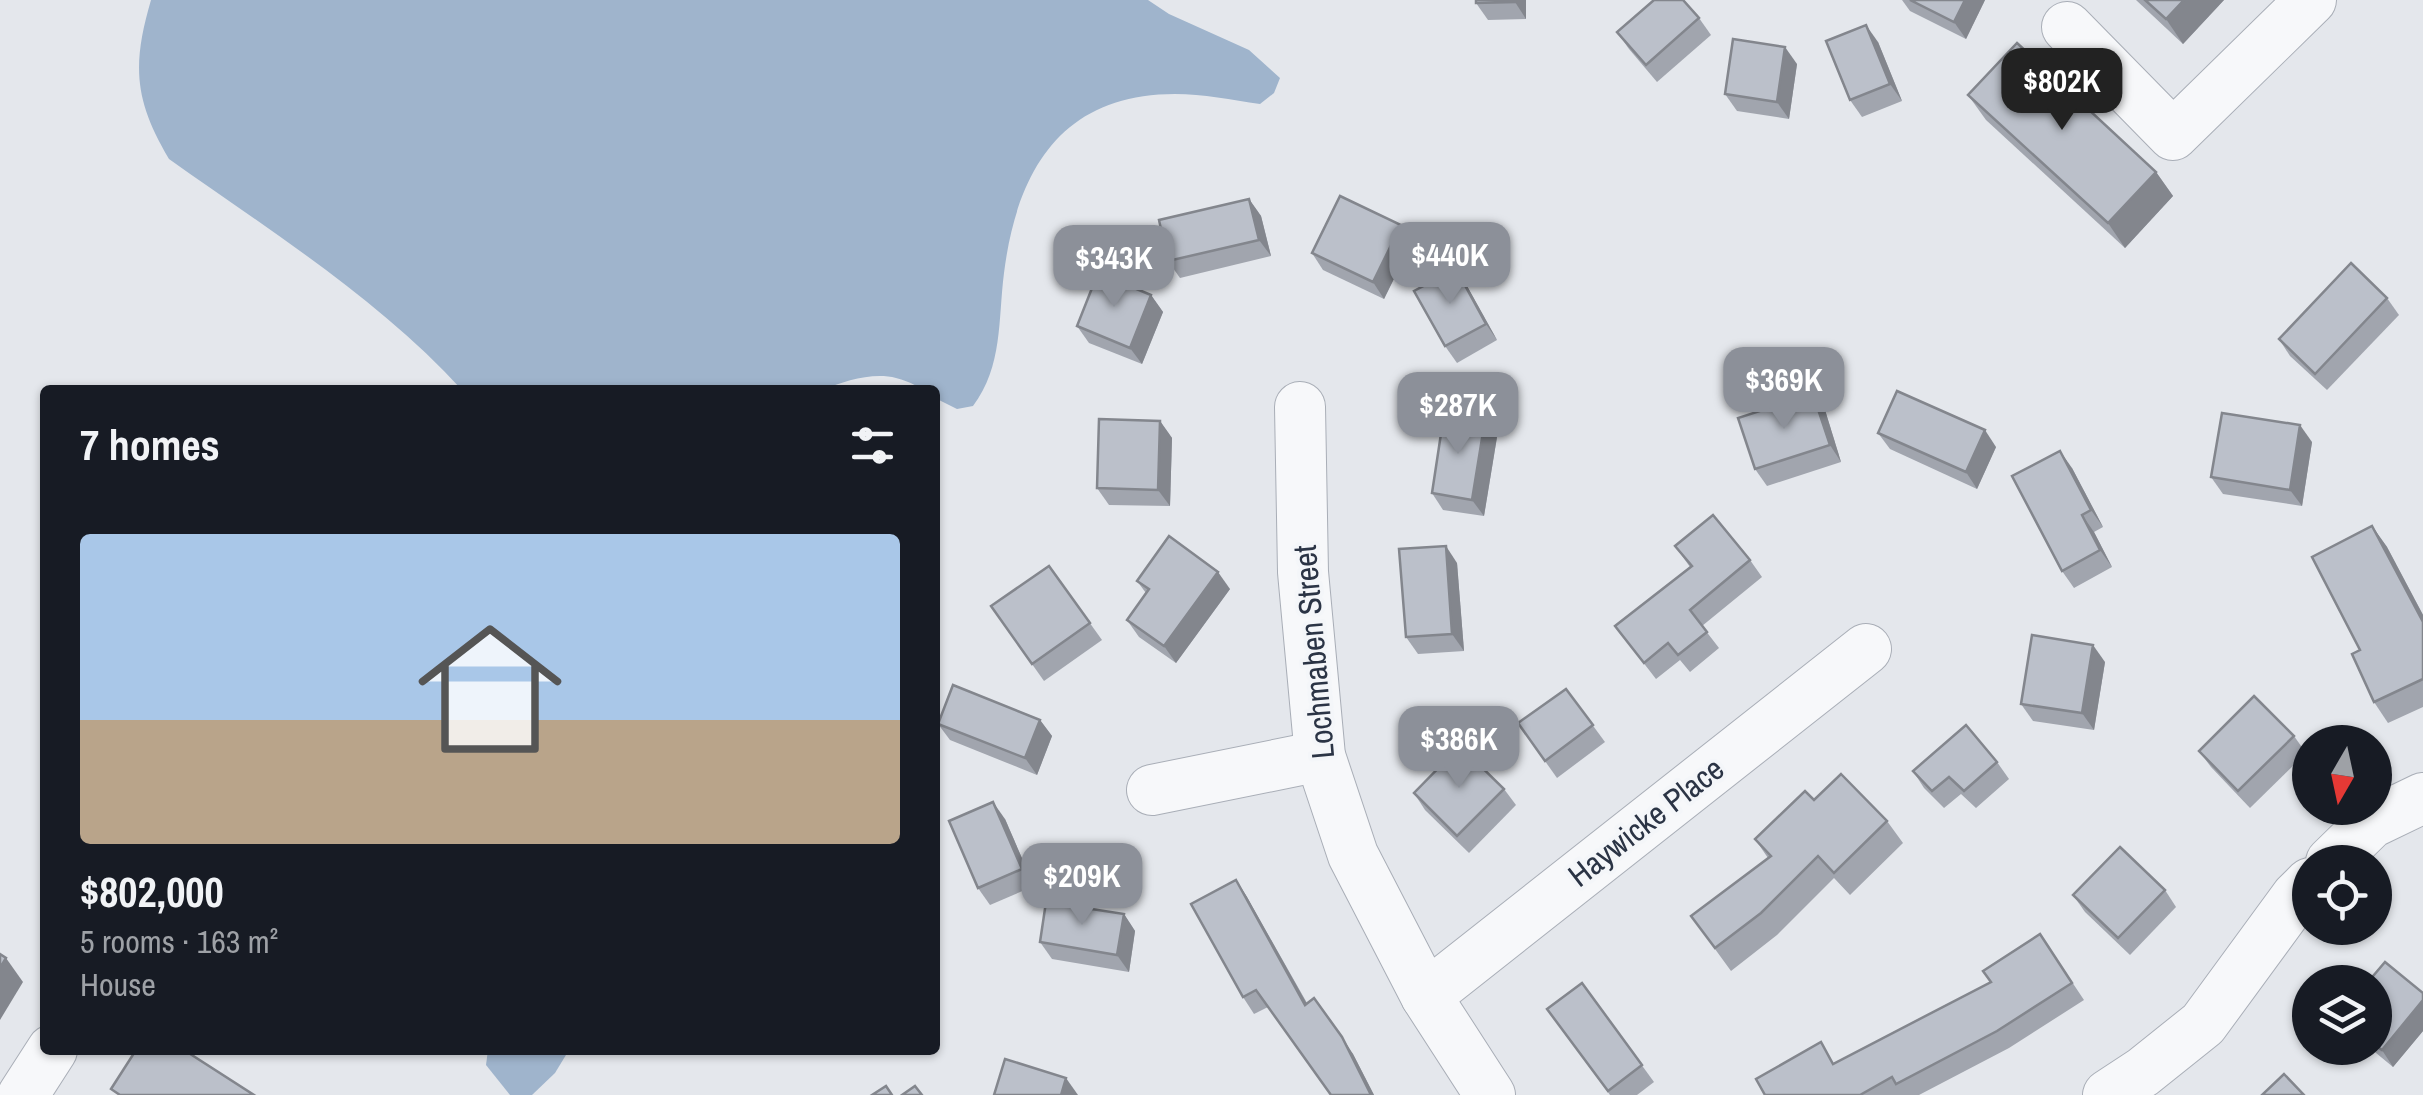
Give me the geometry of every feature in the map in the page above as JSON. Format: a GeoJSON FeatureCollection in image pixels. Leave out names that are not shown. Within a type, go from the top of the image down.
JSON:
{"type":"FeatureCollection","features":[{"type":"Feature","properties":{"kind":"street"},"geometry":{"type":"LineString","coordinates":[[2068,26],[2174,135],[2311,0]]}},
{"type":"Feature","properties":{"kind":"street","name":"Lochmaben Street"},"geometry":{"type":"LineString","coordinates":[[1300,407],[1303,572],[1320,756],[1352,855],[1426,996],[1490,1095]]}},
{"type":"Feature","properties":{"kind":"street","name":"Haywicke Place"},"geometry":{"type":"LineString","coordinates":[[1426,996],[1866,649]]}},
{"type":"Feature","properties":{"kind":"street"},"geometry":{"type":"LineString","coordinates":[[1152,790],[1320,756]]}},
{"type":"Feature","properties":{"kind":"street"},"geometry":{"type":"LineString","coordinates":[[2348,845],[2371,823],[2423,798]]}},
{"type":"Feature","properties":{"kind":"street"},"geometry":{"type":"LineString","coordinates":[[2108,1095],[2203,1024],[2292,903]]}},
{"type":"Feature","properties":{"kind":"street"},"geometry":{"type":"LineString","coordinates":[[23,1095],[49,1055]]}},
{"type":"Feature","properties":{"kind":"water"},"geometry":{"type":"Polygon","coordinates":[[[151,0],[1148,0],[1169,14],[1249,50],[1280,78],[1274,93],[1260,104],[1186,94],[1136,97],[1102,107],[1075,123],[1052,145],[1020,202],[1010,236],[994,359],[983,391],[973,406],[957,409],[940,400],[940,385],[914,385],[878,376],[837,385],[457,385],[359,296],[169,159],[143,100],[139,63],[151,0]]]}},
{"type":"Feature","properties":{"kind":"water"},"geometry":{"type":"Polygon","coordinates":[[[487,1055],[566,1055],[555,1073],[532,1095],[510,1095],[486,1065],[487,1055]]]}},
{"type":"Feature","properties":{"kind":"building"},"geometry":{"type":"Polygon","coordinates":[[[1515,0],[1515,2],[1476,3],[1515,0]]]}},
{"type":"Feature","properties":{"kind":"building"},"geometry":{"type":"Polygon","coordinates":[[[1654,0],[1683,0],[1699,18],[1646,65],[1617,32],[1654,0]]]}},
{"type":"Feature","properties":{"kind":"building"},"geometry":{"type":"Polygon","coordinates":[[[1910,0],[1965,0],[1954,22],[1910,0]]]}},
{"type":"Feature","properties":{"kind":"building"},"geometry":{"type":"Polygon","coordinates":[[[2145,0],[2184,0],[2166,19],[2145,0]]]}},
{"type":"Feature","properties":{"kind":"building"},"geometry":{"type":"Polygon","coordinates":[[[1866,25],[1890,84],[1850,100],[1826,41],[1866,25]]]}},
{"type":"Feature","properties":{"kind":"building"},"geometry":{"type":"Polygon","coordinates":[[[1733,39],[1785,47],[1777,102],[1725,94],[1733,39]]]}},
{"type":"Feature","properties":{"kind":"building"},"geometry":{"type":"Polygon","coordinates":[[[2017,43],[2156,172],[2108,223],[1968,95],[2017,43]]]}},
{"type":"Feature","properties":{"kind":"building"},"geometry":{"type":"Polygon","coordinates":[[[1340,196],[1401,225],[1373,282],[1312,253],[1340,196]]]}},
{"type":"Feature","properties":{"kind":"building"},"geometry":{"type":"Polygon","coordinates":[[[1249,199],[1259,240],[1168,261],[1159,220],[1249,199]]]}},
{"type":"Feature","properties":{"kind":"building"},"geometry":{"type":"Polygon","coordinates":[[[2351,263],[2387,298],[2315,374],[2279,339],[2351,263]]]}},
{"type":"Feature","properties":{"kind":"building"},"geometry":{"type":"Polygon","coordinates":[[[1456,269],[1486,324],[1445,346],[1414,291],[1456,269]]]}},
{"type":"Feature","properties":{"kind":"building"},"geometry":{"type":"Polygon","coordinates":[[[1098,273],[1151,295],[1130,348],[1077,326],[1098,273]]]}},
{"type":"Feature","properties":{"kind":"building"},"geometry":{"type":"Polygon","coordinates":[[[1897,391],[1985,430],[1966,472],[1878,433],[1897,391]]]}},
{"type":"Feature","properties":{"kind":"building"},"geometry":{"type":"Polygon","coordinates":[[[1813,394],[1830,445],[1755,469],[1738,418],[1813,394]]]}},
{"type":"Feature","properties":{"kind":"building"},"geometry":{"type":"Polygon","coordinates":[[[2222,413],[2300,425],[2290,490],[2211,477],[2222,413]]]}},
{"type":"Feature","properties":{"kind":"building"},"geometry":{"type":"Polygon","coordinates":[[[1444,414],[1485,420],[1472,500],[1432,493],[1444,414]]]}},
{"type":"Feature","properties":{"kind":"building"},"geometry":{"type":"Polygon","coordinates":[[[1099,419],[1160,421],[1158,490],[1097,488],[1099,419]]]}},
{"type":"Feature","properties":{"kind":"building"},"geometry":{"type":"Polygon","coordinates":[[[2060,451],[2091,510],[2082,515],[2100,550],[2062,571],[2012,476],[2060,451]]]}},
{"type":"Feature","properties":{"kind":"building"},"geometry":{"type":"Polygon","coordinates":[[[1713,515],[1750,560],[1690,610],[1707,632],[1678,655],[1668,643],[1644,663],[1615,626],[1692,566],[1675,546],[1713,515]]]}},
{"type":"Feature","properties":{"kind":"building"},"geometry":{"type":"Polygon","coordinates":[[[2372,526],[2423,622],[2423,679],[2374,702],[2352,654],[2360,650],[2312,557],[2372,526]]]}},
{"type":"Feature","properties":{"kind":"building"},"geometry":{"type":"Polygon","coordinates":[[[1169,536],[1218,572],[1164,646],[1127,620],[1149,589],[1137,581],[1169,536]]]}},
{"type":"Feature","properties":{"kind":"building"},"geometry":{"type":"Polygon","coordinates":[[[1446,546],[1452,634],[1406,637],[1399,549],[1446,546]]]}},
{"type":"Feature","properties":{"kind":"building"},"geometry":{"type":"Polygon","coordinates":[[[1049,566],[1090,623],[1032,664],[991,606],[1049,566]]]}},
{"type":"Feature","properties":{"kind":"building"},"geometry":{"type":"Polygon","coordinates":[[[2032,635],[2093,645],[2082,713],[2021,704],[2032,635]]]}},
{"type":"Feature","properties":{"kind":"building"},"geometry":{"type":"Polygon","coordinates":[[[953,685],[1040,720],[1025,758],[940,725],[953,685]]]}},
{"type":"Feature","properties":{"kind":"building"},"geometry":{"type":"Polygon","coordinates":[[[1566,689],[1593,725],[1545,761],[1518,723],[1566,689]]]}},
{"type":"Feature","properties":{"kind":"building"},"geometry":{"type":"Polygon","coordinates":[[[2254,696],[2292,734],[2238,791],[2199,751],[2254,696]]]}},
{"type":"Feature","properties":{"kind":"building"},"geometry":{"type":"Polygon","coordinates":[[[1966,725],[1997,762],[1964,791],[1949,777],[1932,791],[1913,771],[1966,725]]]}},
{"type":"Feature","properties":{"kind":"building"},"geometry":{"type":"Polygon","coordinates":[[[1460,746],[1504,789],[1457,836],[1414,793],[1460,746]]]}},
{"type":"Feature","properties":{"kind":"building"},"geometry":{"type":"Polygon","coordinates":[[[1841,774],[1887,821],[1834,873],[1818,856],[1761,913],[1715,948],[1691,916],[1771,856],[1755,839],[1805,791],[1814,800],[1841,774]]]}},
{"type":"Feature","properties":{"kind":"building"},"geometry":{"type":"Polygon","coordinates":[[[993,802],[1022,869],[978,888],[949,821],[993,802]]]}},
{"type":"Feature","properties":{"kind":"building"},"geometry":{"type":"Polygon","coordinates":[[[2120,847],[2165,890],[2118,938],[2073,895],[2120,847]]]}},
{"type":"Feature","properties":{"kind":"building"},"geometry":{"type":"Polygon","coordinates":[[[1236,880],[1305,1005],[1314,998],[1342,1037],[1371,1095],[1331,1095],[1256,990],[1243,997],[1191,904],[1236,880]]]}},
{"type":"Feature","properties":{"kind":"building"},"geometry":{"type":"Polygon","coordinates":[[[1046,902],[1124,914],[1117,955],[1040,942],[1046,902]]]}},
{"type":"Feature","properties":{"kind":"building"},"geometry":{"type":"Polygon","coordinates":[[[2040,934],[2072,983],[1997,1031],[1896,1084],[1892,1077],[1860,1095],[1765,1095],[1756,1079],[1821,1042],[1833,1064],[1991,982],[1983,971],[2040,934]]]}},
{"type":"Feature","properties":{"kind":"building"},"geometry":{"type":"Polygon","coordinates":[[[2392,968],[2423,993],[2423,1000],[2392,1038],[2392,968]]]}},
{"type":"Feature","properties":{"kind":"building"},"geometry":{"type":"Polygon","coordinates":[[[1582,983],[1642,1065],[1608,1091],[1547,1009],[1582,983]]]}},
{"type":"Feature","properties":{"kind":"building"},"geometry":{"type":"Polygon","coordinates":[[[133,1055],[192,1055],[254,1095],[120,1095],[111,1089],[133,1055]]]}},
{"type":"Feature","properties":{"kind":"building"},"geometry":{"type":"Polygon","coordinates":[[[1005,1059],[1066,1078],[1061,1095],[994,1095],[1005,1059]]]}},
{"type":"Feature","properties":{"kind":"building"},"geometry":{"type":"Polygon","coordinates":[[[2284,1074],[2304,1095],[2262,1095],[2284,1074]]]}},
{"type":"Feature","properties":{"kind":"building"},"geometry":{"type":"Polygon","coordinates":[[[886,1086],[892,1095],[872,1095],[886,1086]]]}},
{"type":"Feature","properties":{"kind":"building"},"geometry":{"type":"Polygon","coordinates":[[[915,1086],[922,1095],[902,1095],[915,1086]]]}}]}
